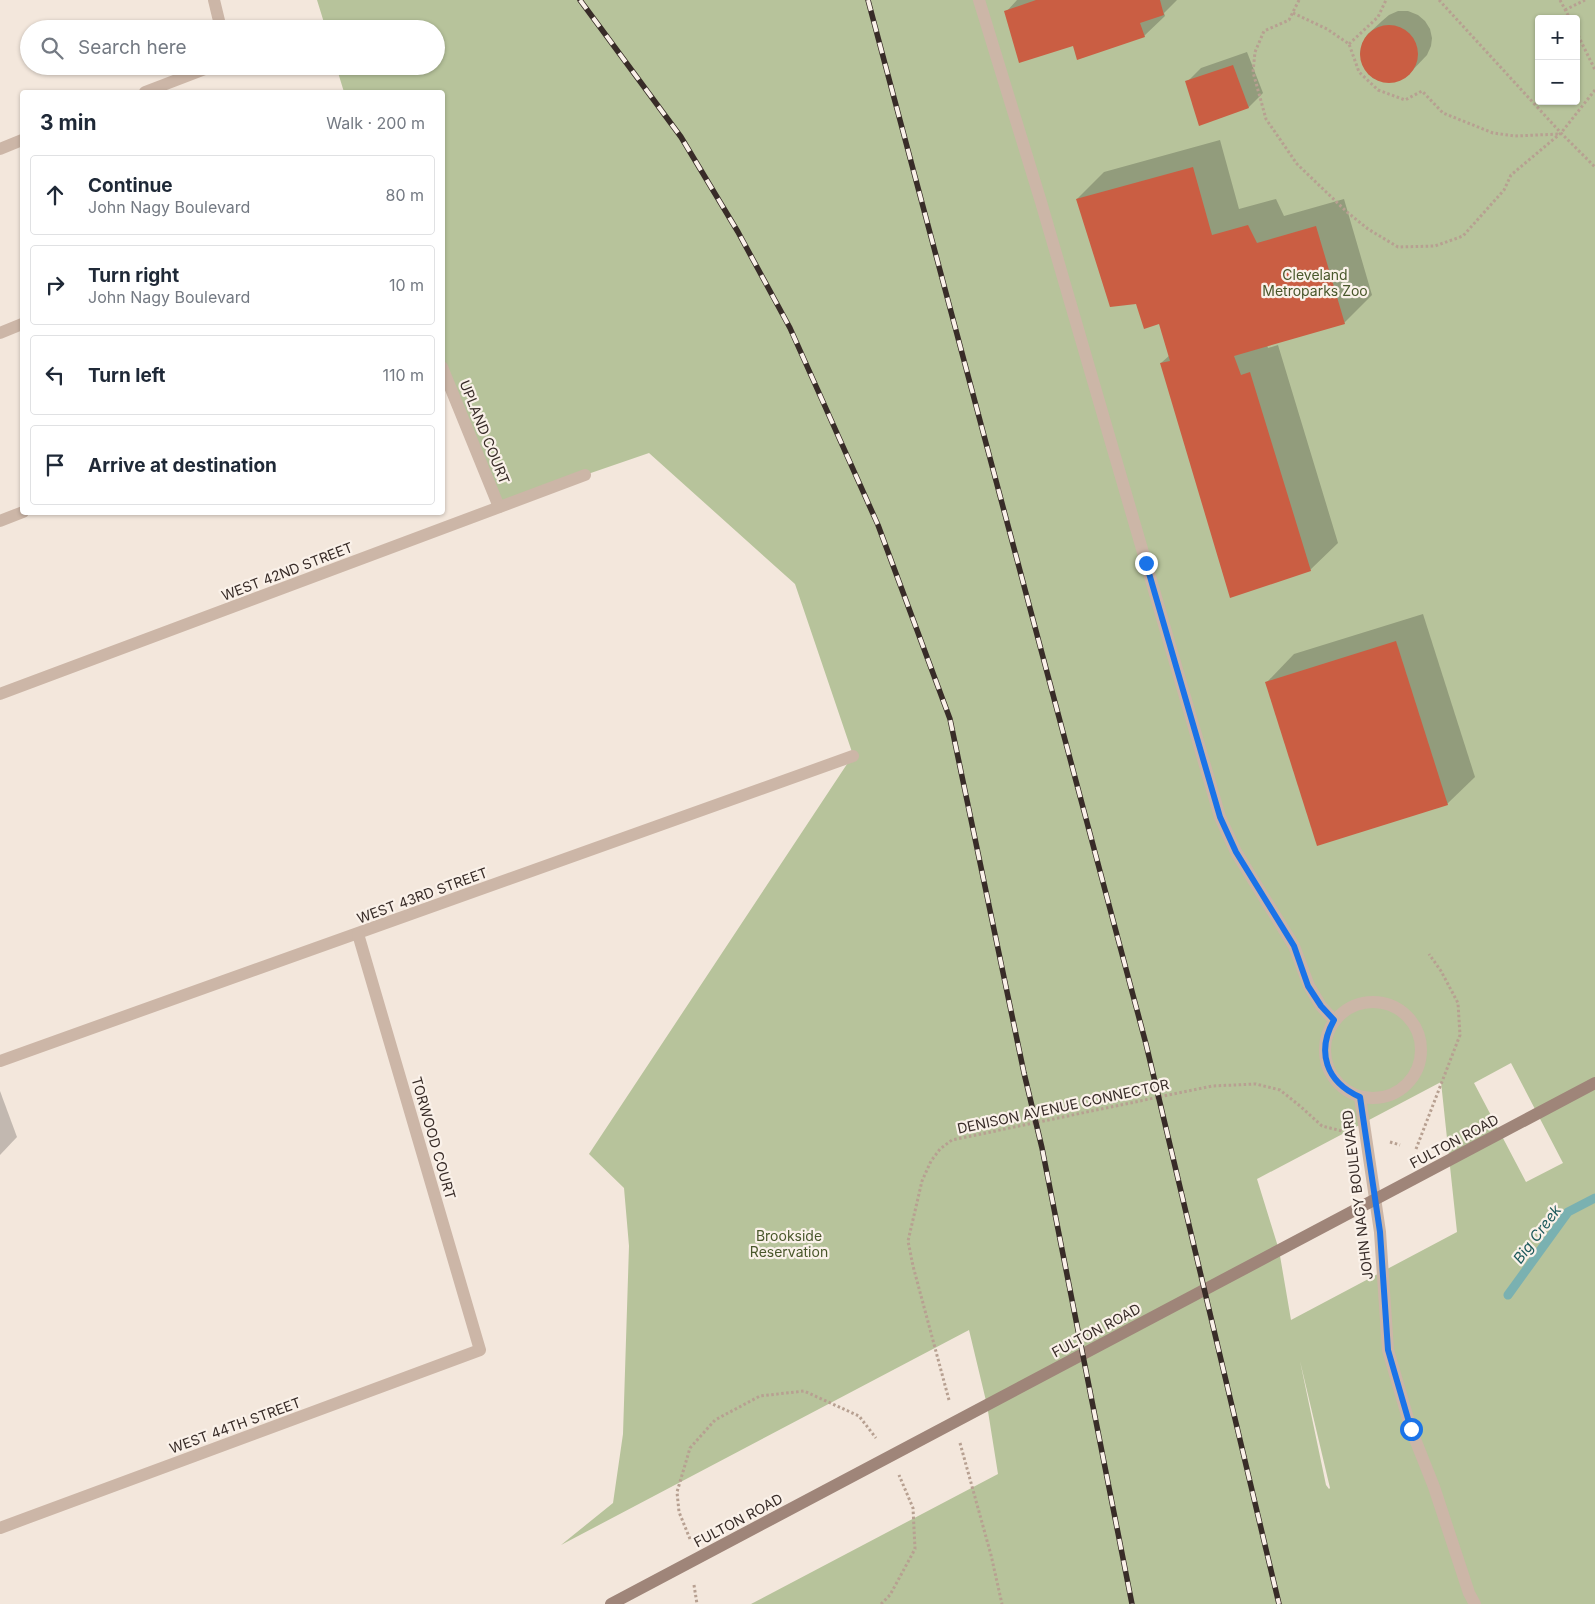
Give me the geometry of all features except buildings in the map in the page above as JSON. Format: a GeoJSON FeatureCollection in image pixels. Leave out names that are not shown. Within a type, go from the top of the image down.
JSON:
{"type":"FeatureCollection","features":[{"type":"Feature","properties":{"kind":"main road","name":"FULTON ROAD"},"geometry":{"type":"LineString","coordinates":[[611,1604],[1595,1083]]}},
{"type":"Feature","properties":{"kind":"street"},"geometry":{"type":"LineString","coordinates":[[214,0],[219,20]]}},
{"type":"Feature","properties":{"kind":"street"},"geometry":{"type":"LineString","coordinates":[[979,0],[1220,817],[1236,852],[1294,946],[1308,986],[1321,1006],[1334,1020]]}},
{"type":"Feature","properties":{"kind":"street"},"geometry":{"type":"LineString","coordinates":[[150,90],[189,75]]}},
{"type":"Feature","properties":{"kind":"street"},"geometry":{"type":"LineString","coordinates":[[0,149],[20,141]]}},
{"type":"Feature","properties":{"kind":"street"},"geometry":{"type":"LineString","coordinates":[[0,332],[20,325]]}},
{"type":"Feature","properties":{"kind":"street","name":"UPLAND COURT"},"geometry":{"type":"LineString","coordinates":[[445,374],[499,507]]}},
{"type":"Feature","properties":{"kind":"street","name":"WEST 42ND STREET"},"geometry":{"type":"LineString","coordinates":[[0,694],[585,475]]}},
{"type":"Feature","properties":{"kind":"street"},"geometry":{"type":"LineString","coordinates":[[0,522],[20,513]]}},
{"type":"Feature","properties":{"kind":"street","name":"WEST 43RD STREET"},"geometry":{"type":"LineString","coordinates":[[0,1061],[853,756]]}},
{"type":"Feature","properties":{"kind":"street","name":"TORWOOD COURT"},"geometry":{"type":"LineString","coordinates":[[358,934],[480,1350]]}},
{"type":"Feature","properties":{"kind":"street","name":"JOHN NAGY BOULEVARD"},"geometry":{"type":"LineString","coordinates":[[1377,1001],[1392,1005],[1406,1014],[1416,1027],[1421,1042],[1421,1058],[1416,1074],[1405,1086],[1392,1095],[1376,1099],[1360,1097],[1348,1091],[1337,1082],[1329,1071],[1325,1058],[1325,1044],[1328,1031],[1334,1020],[1346,1009],[1361,1003],[1377,1001]]}},
{"type":"Feature","properties":{"kind":"street","name":"JOHN NAGY BOULEVARD"},"geometry":{"type":"LineString","coordinates":[[1360,1097],[1380,1232],[1388,1350],[1411,1429],[1434,1487],[1469,1593],[1475,1604]]}},
{"type":"Feature","properties":{"kind":"street","name":"WEST 44TH STREET"},"geometry":{"type":"LineString","coordinates":[[0,1528],[480,1350]]}},
{"type":"Feature","properties":{"kind":"path"},"geometry":{"type":"LineString","coordinates":[[1299,0],[1289,20],[1264,32],[1255,52],[1253,72],[1266,119],[1297,164],[1347,212],[1368,229],[1398,247],[1435,246],[1463,236],[1504,190],[1511,175],[1561,134],[1595,90]]}},
{"type":"Feature","properties":{"kind":"path"},"geometry":{"type":"LineString","coordinates":[[1350,44],[1378,17],[1386,0]]}},
{"type":"Feature","properties":{"kind":"path"},"geometry":{"type":"LineString","coordinates":[[1439,0],[1561,134],[1595,167]]}},
{"type":"Feature","properties":{"kind":"path"},"geometry":{"type":"LineString","coordinates":[[1560,0],[1568,15]]}},
{"type":"Feature","properties":{"kind":"path"},"geometry":{"type":"LineString","coordinates":[[1565,10],[1585,0]]}},
{"type":"Feature","properties":{"kind":"path"},"geometry":{"type":"LineString","coordinates":[[1293,13],[1328,29],[1350,44],[1359,72],[1378,90],[1405,100],[1422,91],[1444,113],[1493,133],[1515,136],[1561,134]]}},
{"type":"Feature","properties":{"kind":"path"},"geometry":{"type":"LineString","coordinates":[[1580,39],[1595,70]]}},
{"type":"Feature","properties":{"kind":"path"},"geometry":{"type":"LineString","coordinates":[[1416,1149],[1460,1035],[1458,1003],[1441,971],[1429,954]]}},
{"type":"Feature","properties":{"kind":"path","name":"DENISON AVENUE CONNECTOR"},"geometry":{"type":"LineString","coordinates":[[950,1406],[908,1241],[922,1180],[931,1161],[940,1149],[952,1140],[1212,1086],[1256,1084],[1280,1090],[1322,1126]]}},
{"type":"Feature","properties":{"kind":"path"},"geometry":{"type":"LineString","coordinates":[[958,1434],[991,1555],[1002,1604]]}},
{"type":"Feature","properties":{"kind":"green space"},"geometry":{"type":"Polygon","coordinates":[[[317,0],[1595,0],[1595,1604],[751,1604],[998,1474],[987,1405],[969,1330],[561,1545],[613,1503],[623,1434],[629,1246],[624,1188],[589,1154],[853,755],[795,584],[649,453],[499,507],[445,372],[445,90],[343,90],[339,75],[445,75],[445,20],[323,20],[317,0]],[[1511,1063],[1474,1083],[1526,1182],[1563,1163],[1511,1063]],[[1441,1082],[1257,1179],[1279,1250],[1291,1320],[1457,1232],[1441,1082]],[[1300,1361],[1326,1485],[1330,1488],[1300,1361]]]}},
{"type":"Feature","properties":{"kind":"waterway","name":"Big Creek"},"geometry":{"type":"LineString","coordinates":[[1508,1295],[1568,1212],[1595,1198]]}},
{"type":"Feature","properties":{"kind":"railway"},"geometry":{"type":"LineString","coordinates":[[580,0],[681,137],[738,232],[790,328],[878,525],[950,719],[1024,1073],[1042,1148],[1132,1604]]}},
{"type":"Feature","properties":{"kind":"railway"},"geometry":{"type":"LineString","coordinates":[[868,0],[1146,1044],[1279,1604]]}},
{"type":"Feature","properties":{"kind":"route"},"geometry":{"type":"LineString","coordinates":[[1146,563],[1220,817],[1236,852],[1294,946],[1308,986],[1321,1006],[1334,1020],[1328,1031],[1325,1044],[1325,1058],[1329,1071],[1337,1082],[1348,1091],[1360,1097],[1380,1232],[1388,1350],[1411,1429]]}},
{"type":"Feature","properties":{"kind":"park label","name":"Cleveland Metroparks Zoo"},"geometry":{"type":"Point","coordinates":[1315,282]}},
{"type":"Feature","properties":{"kind":"park label","name":"Brookside Reservation"},"geometry":{"type":"Point","coordinates":[789,1244]}}]}
